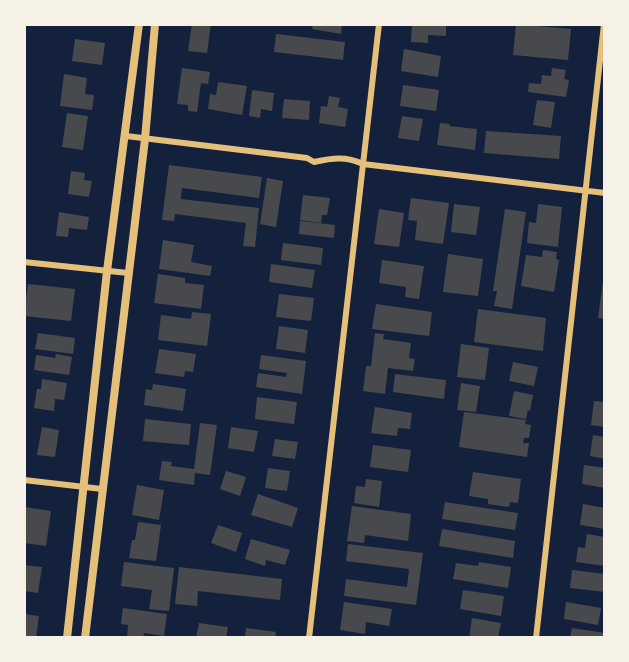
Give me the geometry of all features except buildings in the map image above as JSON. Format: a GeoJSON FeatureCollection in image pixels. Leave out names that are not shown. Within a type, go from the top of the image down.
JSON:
{"type":"FeatureCollection","features":[{"type":"Feature","properties":{"kind":"main road"},"geometry":{"type":"LineString","coordinates":[[67,638],[107,271],[139,24]]}},
{"type":"Feature","properties":{"kind":"main road"},"geometry":{"type":"LineString","coordinates":[[85,638],[146,139],[155,24]]}},
{"type":"Feature","properties":{"kind":"street"},"geometry":{"type":"LineString","coordinates":[[309,638],[379,24]]}},
{"type":"Feature","properties":{"kind":"street"},"geometry":{"type":"LineString","coordinates":[[536,638],[604,24]]}},
{"type":"Feature","properties":{"kind":"street"},"geometry":{"type":"LineString","coordinates":[[126,136],[307,158],[314,162],[334,157],[352,159],[363,165],[605,193]]}},
{"type":"Feature","properties":{"kind":"street"},"geometry":{"type":"LineString","coordinates":[[24,262],[128,273]]}},
{"type":"Feature","properties":{"kind":"street"},"geometry":{"type":"LineString","coordinates":[[24,480],[102,489]]}}]}
